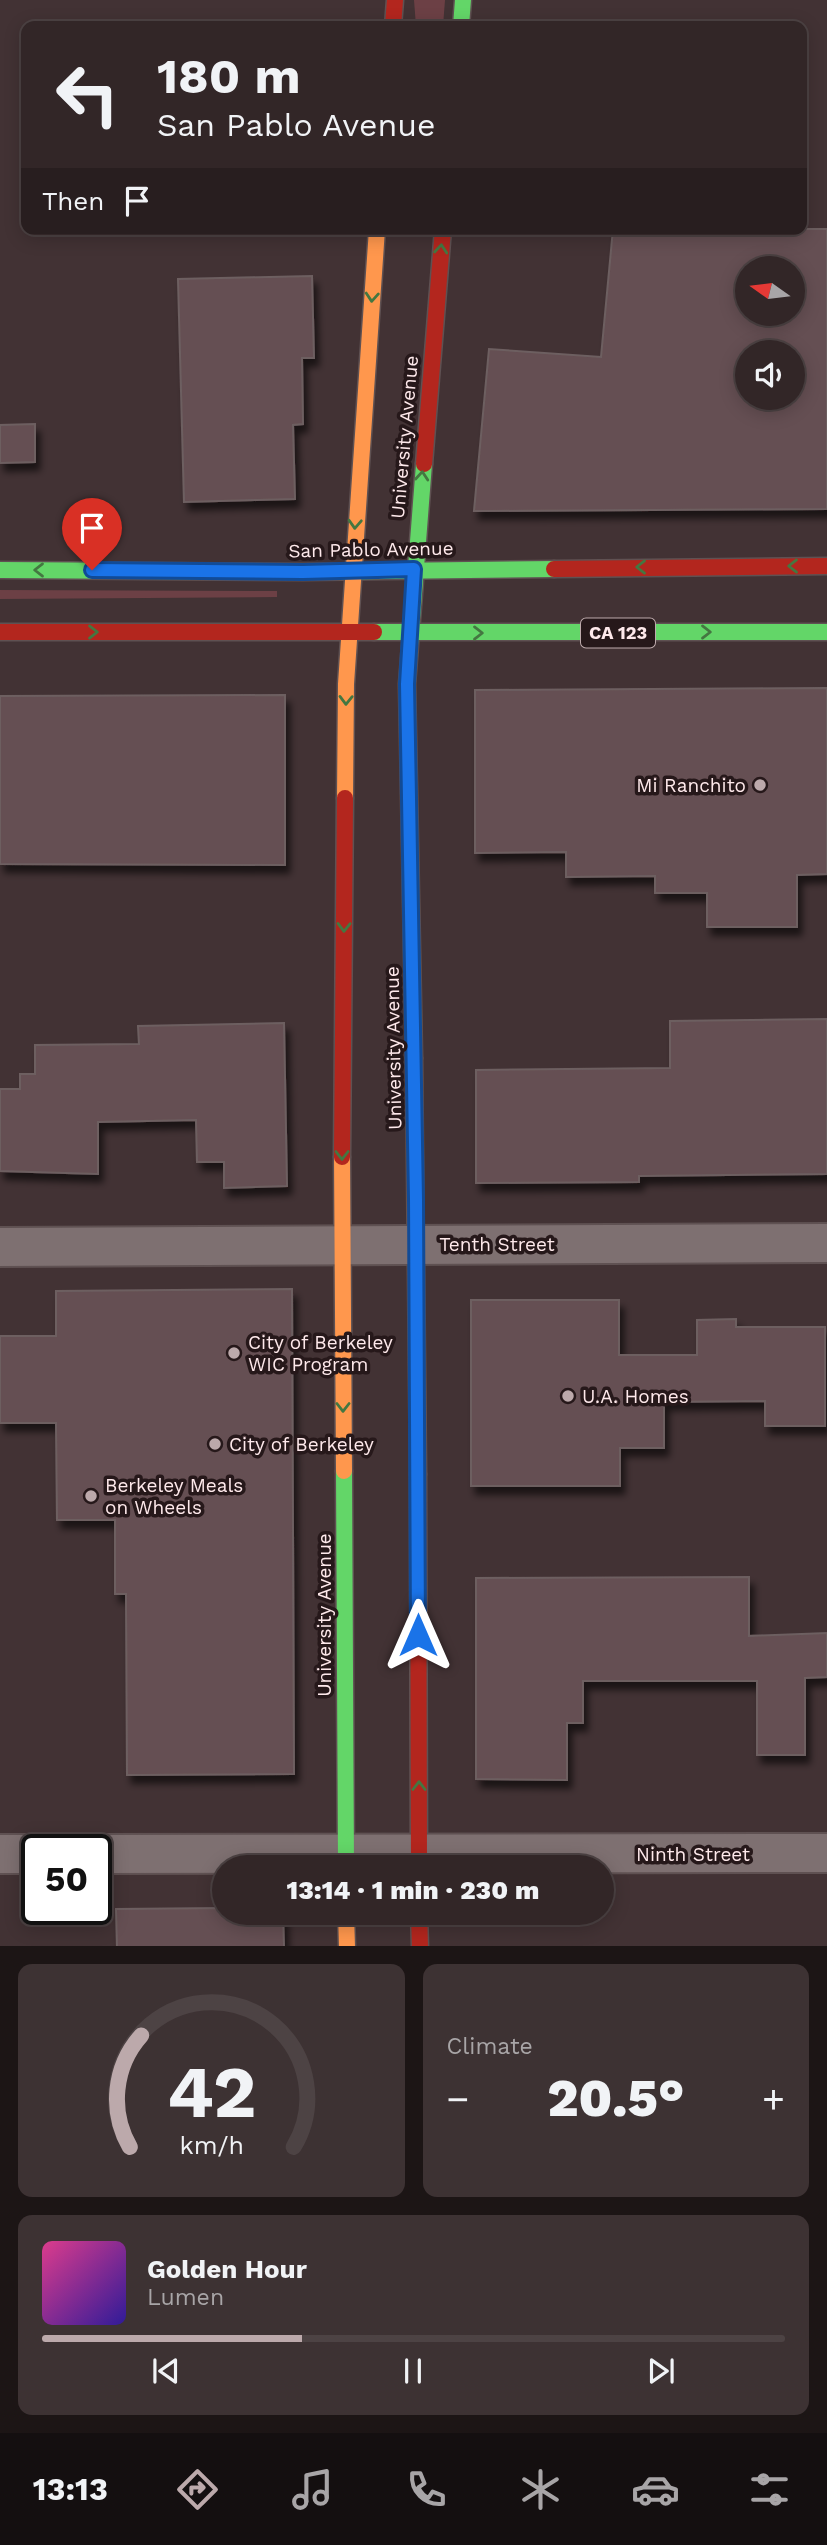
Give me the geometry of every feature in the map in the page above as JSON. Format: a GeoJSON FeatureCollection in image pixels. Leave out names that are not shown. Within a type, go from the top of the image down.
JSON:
{"type":"FeatureCollection","features":[{"type":"Feature","properties":{"kind":"main road"},"geometry":{"type":"LineString","coordinates":[[393,21],[395,0]]}},
{"type":"Feature","properties":{"kind":"main road"},"geometry":{"type":"LineString","coordinates":[[462,21],[464,0]]}},
{"type":"Feature","properties":{"kind":"main road","name":"University Avenue"},"geometry":{"type":"LineString","coordinates":[[346,1855],[342,1245],[349,632],[377,235]]}},
{"type":"Feature","properties":{"kind":"main road","name":"University Avenue"},"geometry":{"type":"LineString","coordinates":[[419,1855],[416,1245],[407,684],[442,235]]}},
{"type":"Feature","properties":{"kind":"main road","name":"San Pablo Avenue"},"geometry":{"type":"LineString","coordinates":[[0,570],[827,566]]}},
{"type":"Feature","properties":{"kind":"main road","name":"CA 123"},"geometry":{"type":"LineString","coordinates":[[0,632],[827,632]]}},
{"type":"Feature","properties":{"kind":"main road"},"geometry":{"type":"LineString","coordinates":[[346,1925],[346,1946]]}},
{"type":"Feature","properties":{"kind":"main road"},"geometry":{"type":"LineString","coordinates":[[419,1925],[420,1946]]}},
{"type":"Feature","properties":{"kind":"street","name":"Tenth Street"},"geometry":{"type":"LineString","coordinates":[[0,1247],[827,1243]]}},
{"type":"Feature","properties":{"kind":"street","name":"Ninth Street"},"geometry":{"type":"LineString","coordinates":[[614,1857],[827,1853]]}},
{"type":"Feature","properties":{"kind":"street"},"geometry":{"type":"LineString","coordinates":[[0,1854],[21,1854]]}},
{"type":"Feature","properties":{"kind":"street","name":"Ninth Street"},"geometry":{"type":"LineString","coordinates":[[112,1854],[212,1857]]}},
{"type":"Feature","properties":{"kind":"shaded area"},"geometry":{"type":"Polygon","coordinates":[[[414,0],[445,0],[443,21],[416,21],[414,0]]]}},
{"type":"Feature","properties":{"kind":"shaded area"},"geometry":{"type":"Polygon","coordinates":[[[0,590],[277,591],[277,597],[0,599],[0,590]]]}},
{"type":"Feature","properties":{"kind":"building"},"geometry":{"type":"Polygon","coordinates":[[[807,229],[827,229],[827,509],[474,511],[489,349],[601,357],[612,235],[807,235],[807,229]]]}},
{"type":"Feature","properties":{"kind":"building"},"geometry":{"type":"Polygon","coordinates":[[[312,276],[314,358],[302,358],[303,424],[293,425],[295,499],[184,502],[178,279],[312,276]]]}},
{"type":"Feature","properties":{"kind":"building"},"geometry":{"type":"Polygon","coordinates":[[[35,424],[35,462],[0,463],[0,425],[35,424]]]}},
{"type":"Feature","properties":{"kind":"building"},"geometry":{"type":"Polygon","coordinates":[[[827,688],[827,874],[797,875],[797,927],[707,927],[707,893],[655,893],[655,876],[566,877],[566,852],[475,853],[475,690],[827,688]]]}},
{"type":"Feature","properties":{"kind":"building"},"geometry":{"type":"Polygon","coordinates":[[[285,695],[285,865],[0,864],[0,696],[285,695]]]}},
{"type":"Feature","properties":{"kind":"building"},"geometry":{"type":"Polygon","coordinates":[[[827,1019],[827,1174],[639,1176],[639,1182],[476,1183],[476,1070],[670,1068],[670,1021],[827,1019]]]}},
{"type":"Feature","properties":{"kind":"building"},"geometry":{"type":"Polygon","coordinates":[[[284,1023],[287,1186],[224,1188],[224,1162],[197,1162],[196,1120],[98,1122],[98,1174],[0,1171],[0,1089],[20,1089],[20,1074],[35,1074],[35,1045],[139,1044],[138,1026],[284,1023]]]}},
{"type":"Feature","properties":{"kind":"building"},"geometry":{"type":"Polygon","coordinates":[[[292,1289],[294,1774],[127,1775],[126,1594],[115,1594],[115,1520],[57,1520],[56,1423],[0,1423],[0,1336],[56,1336],[56,1291],[292,1289]]]}},
{"type":"Feature","properties":{"kind":"building","name":"U.A. Homes"},"geometry":{"type":"Polygon","coordinates":[[[471,1300],[619,1300],[619,1355],[697,1355],[697,1320],[736,1319],[736,1327],[825,1327],[825,1426],[765,1426],[765,1401],[664,1402],[664,1448],[620,1448],[620,1486],[471,1486],[471,1300]]]}},
{"type":"Feature","properties":{"kind":"building"},"geometry":{"type":"Polygon","coordinates":[[[749,1577],[749,1636],[827,1633],[827,1677],[805,1678],[805,1755],[757,1755],[757,1681],[583,1681],[583,1723],[567,1723],[567,1780],[476,1779],[476,1578],[749,1577]]]}},
{"type":"Feature","properties":{"kind":"building"},"geometry":{"type":"Polygon","coordinates":[[[212,1908],[212,1925],[283,1925],[284,1946],[117,1946],[116,1909],[212,1908]]]}},
{"type":"Feature","properties":{"kind":"traffic: fast"},"geometry":{"type":"LineString","coordinates":[[461,21],[463,0]]}},
{"type":"Feature","properties":{"kind":"traffic: fast"},"geometry":{"type":"LineString","coordinates":[[414,1058],[407,684],[424,464]]}},
{"type":"Feature","properties":{"kind":"traffic: fast"},"geometry":{"type":"LineString","coordinates":[[0,570],[303,572],[554,569]]}},
{"type":"Feature","properties":{"kind":"traffic: fast"},"geometry":{"type":"LineString","coordinates":[[374,632],[827,632]]}},
{"type":"Feature","properties":{"kind":"traffic: fast"},"geometry":{"type":"LineString","coordinates":[[344,1471],[346,1855]]}},
{"type":"Feature","properties":{"kind":"traffic: slow"},"geometry":{"type":"LineString","coordinates":[[345,798],[346,684],[377,235]]}},
{"type":"Feature","properties":{"kind":"traffic: slow"},"geometry":{"type":"LineString","coordinates":[[414,1058],[418,1474]]}},
{"type":"Feature","properties":{"kind":"traffic: slow"},"geometry":{"type":"LineString","coordinates":[[342,1157],[344,1471]]}},
{"type":"Feature","properties":{"kind":"traffic: slow"},"geometry":{"type":"LineString","coordinates":[[346,1925],[347,1946]]}},
{"type":"Feature","properties":{"kind":"traffic: jam"},"geometry":{"type":"LineString","coordinates":[[393,21],[395,0]]}},
{"type":"Feature","properties":{"kind":"traffic: jam"},"geometry":{"type":"LineString","coordinates":[[424,464],[443,235]]}},
{"type":"Feature","properties":{"kind":"traffic: jam"},"geometry":{"type":"LineString","coordinates":[[554,569],[827,566]]}},
{"type":"Feature","properties":{"kind":"traffic: jam"},"geometry":{"type":"LineString","coordinates":[[0,632],[374,632]]}},
{"type":"Feature","properties":{"kind":"traffic: jam"},"geometry":{"type":"LineString","coordinates":[[342,1157],[345,798]]}},
{"type":"Feature","properties":{"kind":"traffic: jam"},"geometry":{"type":"LineString","coordinates":[[418,1474],[419,1855]]}},
{"type":"Feature","properties":{"kind":"traffic: jam"},"geometry":{"type":"LineString","coordinates":[[419,1925],[420,1946]]}},
{"type":"Feature","properties":{"kind":"place","name":"Mi Ranchito"},"geometry":{"type":"Point","coordinates":[760,785]}},
{"type":"Feature","properties":{"kind":"place","name":"City of Berkeley WIC Program"},"geometry":{"type":"Point","coordinates":[234,1353]}},
{"type":"Feature","properties":{"kind":"place","name":"U.A. Homes"},"geometry":{"type":"Point","coordinates":[568,1396]}},
{"type":"Feature","properties":{"kind":"place","name":"City of Berkeley"},"geometry":{"type":"Point","coordinates":[215,1444]}},
{"type":"Feature","properties":{"kind":"place","name":"Berkeley Meals on Wheels"},"geometry":{"type":"Point","coordinates":[91,1496]}},
{"type":"Feature","properties":{"kind":"route"},"geometry":{"type":"LineString","coordinates":[[92,570],[303,572],[414,569],[407,684],[416,1199],[418,1635]]}}]}
